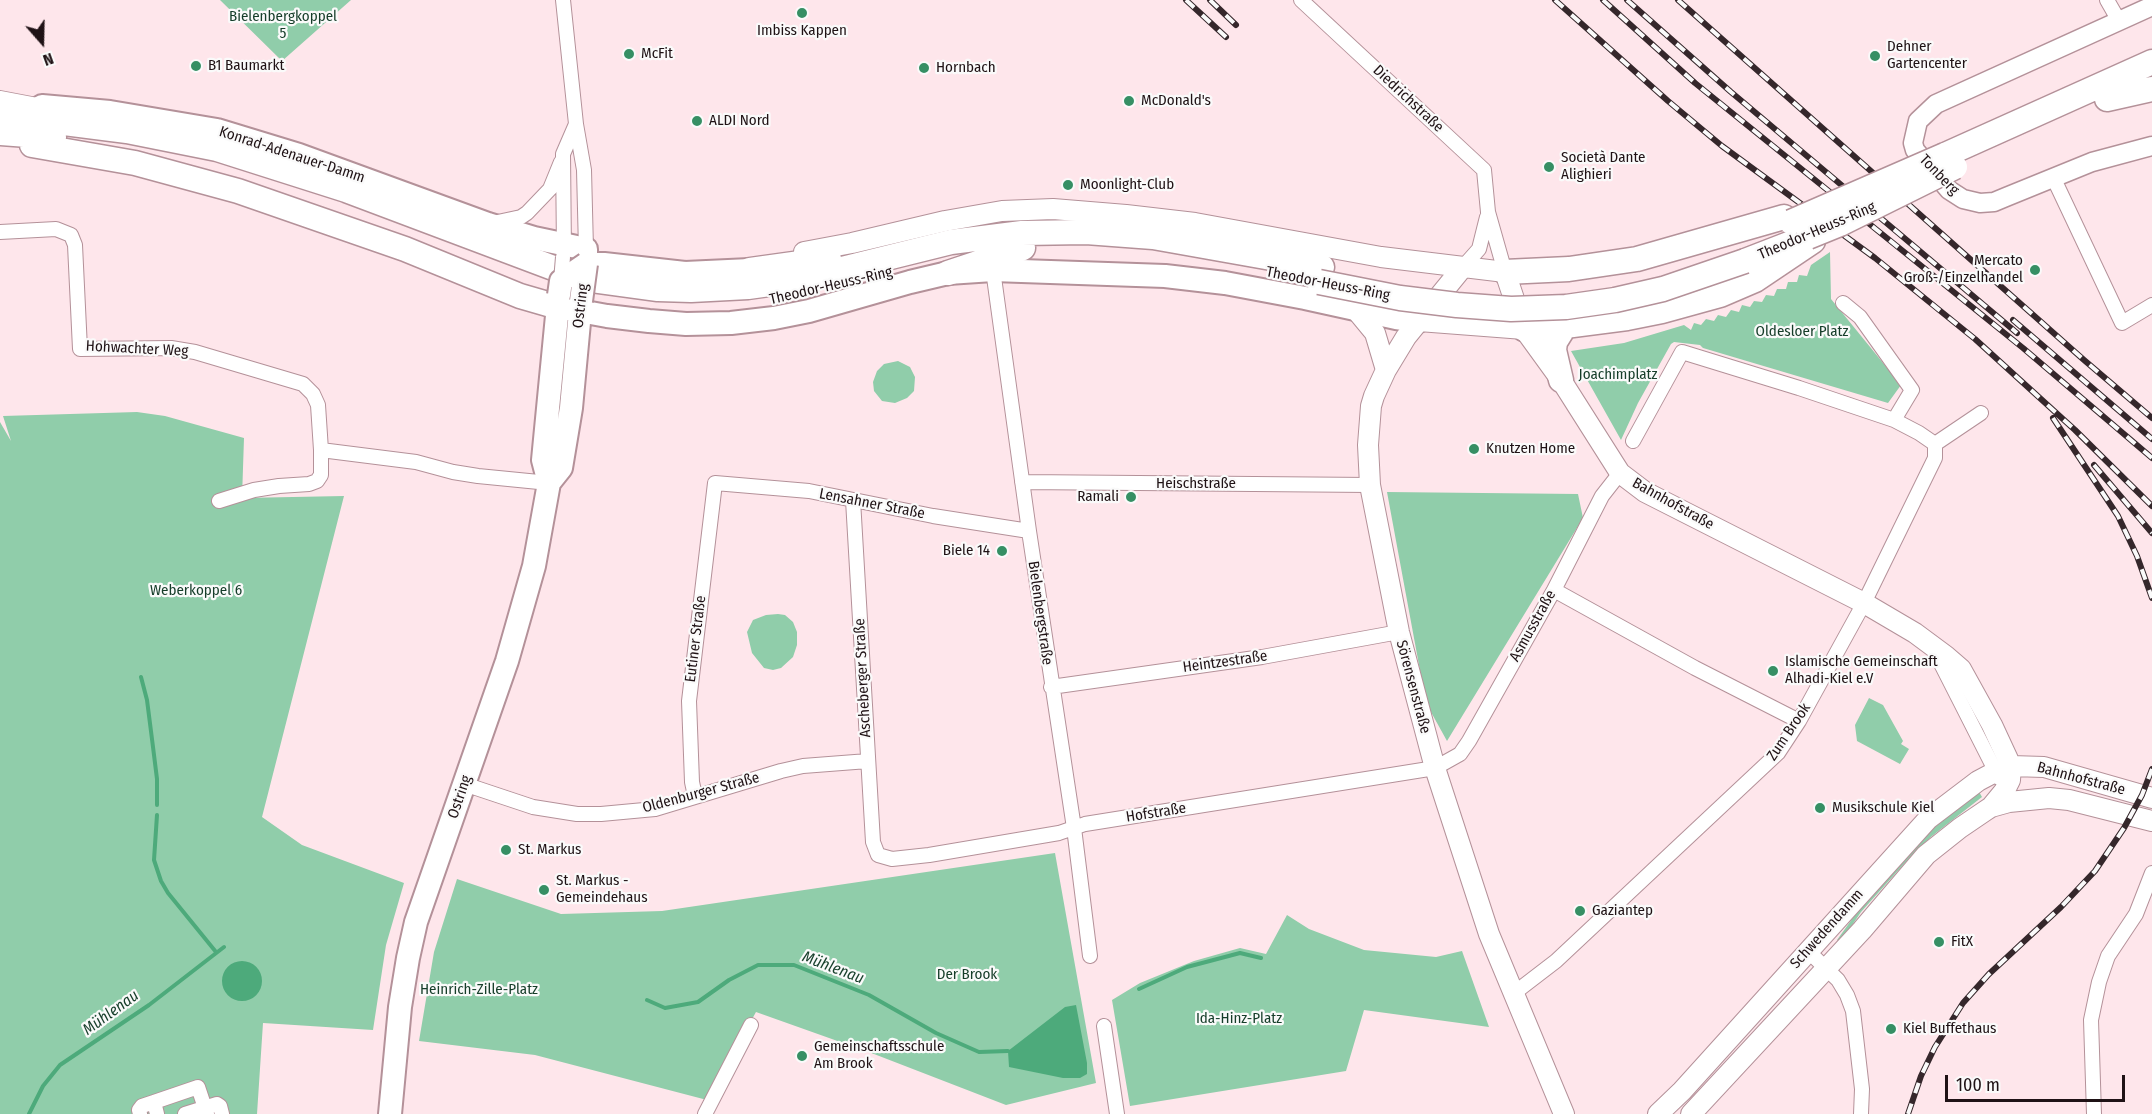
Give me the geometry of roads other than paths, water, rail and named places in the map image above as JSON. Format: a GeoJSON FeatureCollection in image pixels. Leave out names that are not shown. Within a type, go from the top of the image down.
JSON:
{"type":"FeatureCollection","features":[{"type":"Feature","properties":{"kind":"highway","name":"Theodor-Heuss-Ring"},"geometry":{"type":"LineString","coordinates":[[480,240],[592,280],[658,290],[691,290],[748,287],[798,280],[951,242],[995,235],[1086,232],[1153,237],[1321,274],[1400,298],[1511,309],[1566,307],[1663,290],[1952,161],[2107,99],[2150,66]]}},
{"type":"Feature","properties":{"kind":"highway","name":"Theodor-Heuss-Ring"},"geometry":{"type":"LineString","coordinates":[[1802,226],[1840,224],[1952,161],[2150,66]]}},
{"type":"Feature","properties":{"kind":"highway"},"geometry":{"type":"LineString","coordinates":[[2107,99],[2152,90]]}},
{"type":"Feature","properties":{"kind":"highway"},"geometry":{"type":"LineString","coordinates":[[0,108],[42,106]]}},
{"type":"Feature","properties":{"kind":"highway","name":"Konrad-Adenauer-Damm"},"geometry":{"type":"LineString","coordinates":[[0,115],[127,131],[217,149],[346,190],[480,240]]}},
{"type":"Feature","properties":{"kind":"highway","name":"Konrad-Adenauer-Damm"},"geometry":{"type":"LineString","coordinates":[[0,134],[97,141],[212,164],[338,202],[480,240]]}},
{"type":"Feature","properties":{"kind":"highway"},"geometry":{"type":"LineString","coordinates":[[0,143],[26,144],[116,159],[238,191],[405,249],[520,296],[568,299]]}},
{"type":"Feature","properties":{"kind":"highway"},"geometry":{"type":"LineString","coordinates":[[1505,272],[1569,269],[1637,259],[1802,226]]}},
{"type":"Feature","properties":{"kind":"highway"},"geometry":{"type":"LineString","coordinates":[[1524,329],[1565,326],[1662,311],[1720,295],[1755,280],[1802,226]]}},
{"type":"Feature","properties":{"kind":"highway","name":"Theodor-Heuss-Ring"},"geometry":{"type":"LineString","coordinates":[[480,240],[554,286],[641,304],[680,306],[753,303],[803,295],[949,259],[1023,248],[1120,249],[1321,274]]}},
{"type":"Feature","properties":{"kind":"highway"},"geometry":{"type":"LineString","coordinates":[[948,273],[1023,248]]}},
{"type":"Feature","properties":{"kind":"highway"},"geometry":{"type":"LineString","coordinates":[[740,266],[863,255],[885,260]]}},
{"type":"Feature","properties":{"kind":"highway"},"geometry":{"type":"LineString","coordinates":[[1561,380],[1554,342],[1565,326]]}},
{"type":"Feature","properties":{"kind":"main road","name":"Konrad-Adenauer-Damm"},"geometry":{"type":"LineString","coordinates":[[42,106],[110,112],[217,130],[299,155],[480,240],[534,238],[564,251]]}},
{"type":"Feature","properties":{"kind":"main road"},"geometry":{"type":"LineString","coordinates":[[564,251],[592,259],[685,273],[740,266],[945,221],[1028,208],[1149,217],[1195,223],[1381,257],[1505,272]]}},
{"type":"Feature","properties":{"kind":"main road"},"geometry":{"type":"LineString","coordinates":[[592,259],[740,266]]}},
{"type":"Feature","properties":{"kind":"main road","name":"Ostring"},"geometry":{"type":"LineString","coordinates":[[390,1114],[400,1007],[416,922],[502,676],[525,603],[549,483],[543,460],[568,299],[592,259]]}},
{"type":"Feature","properties":{"kind":"main road","name":"Sörensenstraße"},"geometry":{"type":"LineString","coordinates":[[1463,267],[1419,321],[1386,370],[1371,406],[1368,445],[1370,485],[1399,632],[1435,768],[1486,924],[1564,1114]]}},
{"type":"Feature","properties":{"kind":"main road","name":"Theodor-Heuss-Ring"},"geometry":{"type":"LineString","coordinates":[[568,299],[686,324],[763,320],[809,311],[948,273],[993,270],[1165,276],[1234,285],[1419,321]]}},
{"type":"Feature","properties":{"kind":"main road","name":"Bahnhofstraße"},"geometry":{"type":"LineString","coordinates":[[1505,272],[1524,329],[1561,380],[1620,473],[1645,492],[1864,603],[1915,633],[1962,669],[1992,725],[2003,769],[2044,767],[2152,798]]}},
{"type":"Feature","properties":{"kind":"main road"},"geometry":{"type":"LineString","coordinates":[[1356,310],[1375,333],[1386,370]]}},
{"type":"Feature","properties":{"kind":"main road"},"geometry":{"type":"LineString","coordinates":[[1419,321],[1524,329]]}},
{"type":"Feature","properties":{"kind":"main road"},"geometry":{"type":"LineString","coordinates":[[2003,769],[2010,780],[2012,795]]}},
{"type":"Feature","properties":{"kind":"main road","name":"Schwedendamm"},"geometry":{"type":"LineString","coordinates":[[1661,1114],[1928,819],[1955,797],[2003,769]]}},
{"type":"Feature","properties":{"kind":"main road","name":"Bahnhofstraße"},"geometry":{"type":"LineString","coordinates":[[2012,795],[2069,800],[2152,821]]}},
{"type":"Feature","properties":{"kind":"main road","name":"Schwedendamm"},"geometry":{"type":"LineString","coordinates":[[1691,1114],[1827,968],[1926,855],[1960,828],[2012,795]]}},
{"type":"Feature","properties":{"kind":"street","name":"Ostring"},"geometry":{"type":"LineString","coordinates":[[563,0],[576,124],[584,170],[592,259]]}},
{"type":"Feature","properties":{"kind":"street","name":"Diedrichstraße"},"geometry":{"type":"LineString","coordinates":[[1301,0],[1484,170],[1488,212],[1505,272]]}},
{"type":"Feature","properties":{"kind":"street"},"geometry":{"type":"LineString","coordinates":[[2107,0],[2119,21]]}},
{"type":"Feature","properties":{"kind":"street","name":"Tonberg"},"geometry":{"type":"LineString","coordinates":[[2152,6],[1936,104],[1924,113],[1915,128],[1913,143],[1915,150],[1949,190],[1963,199],[1980,203],[1994,202],[2092,162],[2152,146]]}},
{"type":"Feature","properties":{"kind":"street"},"geometry":{"type":"LineString","coordinates":[[0,98],[42,106]]}},
{"type":"Feature","properties":{"kind":"street","name":"Ostring"},"geometry":{"type":"LineString","coordinates":[[480,240],[532,209],[550,189],[576,124]]}},
{"type":"Feature","properties":{"kind":"street","name":"Ostring"},"geometry":{"type":"LineString","coordinates":[[563,157],[564,251],[568,299]]}},
{"type":"Feature","properties":{"kind":"street"},"geometry":{"type":"LineString","coordinates":[[2053,177],[2122,323],[2152,305]]}},
{"type":"Feature","properties":{"kind":"street","name":"Diedrichstraße"},"geometry":{"type":"LineString","coordinates":[[1463,267],[1479,249],[1488,212]]}},
{"type":"Feature","properties":{"kind":"street","name":"Hohwachter Weg"},"geometry":{"type":"LineString","coordinates":[[0,232],[56,228],[71,235],[75,245],[80,350],[171,348],[195,352],[303,384],[314,394],[318,405],[321,450],[321,475],[317,481],[309,484],[254,490],[219,501]]}},
{"type":"Feature","properties":{"kind":"street","name":"Bielenbergstraße"},"geometry":{"type":"LineString","coordinates":[[993,270],[1051,687],[1074,828],[1090,956]]}},
{"type":"Feature","properties":{"kind":"street"},"geometry":{"type":"LineString","coordinates":[[1843,303],[1860,317],[1912,390],[1894,420]]}},
{"type":"Feature","properties":{"kind":"street"},"geometry":{"type":"LineString","coordinates":[[1634,441],[1682,352],[1894,420],[1935,444],[1981,413]]}},
{"type":"Feature","properties":{"kind":"street","name":"Zum Brook"},"geometry":{"type":"LineString","coordinates":[[1513,994],[1556,961],[1769,764],[1778,753],[1864,603],[1935,458],[1935,444]]}},
{"type":"Feature","properties":{"kind":"street"},"geometry":{"type":"LineString","coordinates":[[321,450],[416,462],[478,476],[549,483]]}},
{"type":"Feature","properties":{"kind":"street","name":"Asmusstraße"},"geometry":{"type":"LineString","coordinates":[[1435,768],[1460,754],[1469,741],[1554,590],[1602,496],[1620,473]]}},
{"type":"Feature","properties":{"kind":"street","name":"Heischstraße"},"geometry":{"type":"LineString","coordinates":[[1022,482],[1370,485]]}},
{"type":"Feature","properties":{"kind":"street","name":"Lensahner Straße"},"geometry":{"type":"LineString","coordinates":[[716,483],[809,491],[933,516],[1029,531]]}},
{"type":"Feature","properties":{"kind":"street","name":"Eutiner Straße"},"geometry":{"type":"LineString","coordinates":[[695,796],[692,782],[688,701],[716,483]]}},
{"type":"Feature","properties":{"kind":"street","name":"Ascheberger Straße"},"geometry":{"type":"LineString","coordinates":[[853,500],[873,842],[878,855]]}},
{"type":"Feature","properties":{"kind":"street"},"geometry":{"type":"LineString","coordinates":[[1554,590],[1695,668],[1798,721]]}},
{"type":"Feature","properties":{"kind":"street","name":"Heintzestraße"},"geometry":{"type":"LineString","coordinates":[[1051,687],[1262,657],[1399,632]]}},
{"type":"Feature","properties":{"kind":"street","name":"Oldenburger Straße"},"geometry":{"type":"LineString","coordinates":[[464,784],[533,807],[577,814],[601,814],[655,808],[803,766],[868,761]]}},
{"type":"Feature","properties":{"kind":"street","name":"Hofstraße"},"geometry":{"type":"LineString","coordinates":[[878,855],[892,859],[929,855],[1059,833],[1085,824],[1435,768]]}},
{"type":"Feature","properties":{"kind":"street"},"geometry":{"type":"LineString","coordinates":[[2094,1114],[2091,1020],[2097,990],[2108,956],[2136,914],[2152,873]]}},
{"type":"Feature","properties":{"kind":"street"},"geometry":{"type":"LineString","coordinates":[[1808,951],[1827,968],[1847,995],[1853,1011],[1862,1089],[1861,1114]]}},
{"type":"Feature","properties":{"kind":"street"},"geometry":{"type":"LineString","coordinates":[[705,1114],[752,1024]]}},
{"type":"Feature","properties":{"kind":"street"},"geometry":{"type":"LineString","coordinates":[[1104,1026],[1117,1114]]}},
{"type":"Feature","properties":{"kind":"street"},"geometry":{"type":"LineString","coordinates":[[140,1114],[139,1110],[142,1106],[155,1108],[171,1096],[192,1089],[199,1112],[219,1105],[222,1114]]}},
{"type":"Feature","properties":{"kind":"street"},"geometry":{"type":"LineString","coordinates":[[171,1096],[177,1114]]}},
{"type":"Feature","properties":{"kind":"waterway","name":"Mühlenau"},"geometry":{"type":"LineString","coordinates":[[141,677],[147,700],[153,747],[157,805]]}},
{"type":"Feature","properties":{"kind":"waterway"},"geometry":{"type":"LineString","coordinates":[[157,815],[154,860],[161,881],[168,893],[216,952]]}},
{"type":"Feature","properties":{"kind":"waterway","name":"Mühlenau"},"geometry":{"type":"LineString","coordinates":[[29,1114],[43,1086],[60,1065],[149,1005],[224,947]]}},
{"type":"Feature","properties":{"kind":"waterway"},"geometry":{"type":"LineString","coordinates":[[1139,989],[1187,967],[1240,953],[1261,958]]}},
{"type":"Feature","properties":{"kind":"waterway","name":"Mühlenau"},"geometry":{"type":"LineString","coordinates":[[647,1000],[665,1008],[698,1002],[729,980],[758,965],[794,965],[869,995],[936,1033],[979,1052],[1008,1051]]}},
{"type":"Feature","properties":{"kind":"railway"},"geometry":{"type":"LineString","coordinates":[[1186,0],[1226,37]]}},
{"type":"Feature","properties":{"kind":"railway"},"geometry":{"type":"LineString","coordinates":[[1210,0],[1236,25]]}},
{"type":"Feature","properties":{"kind":"railway"},"geometry":{"type":"LineString","coordinates":[[1555,0],[1722,146],[1875,258],[1975,339],[2075,430],[2152,506]]}},
{"type":"Feature","properties":{"kind":"railway"},"geometry":{"type":"LineString","coordinates":[[1603,0],[1695,83],[2023,348],[2152,458]]}},
{"type":"Feature","properties":{"kind":"railway"},"geometry":{"type":"LineString","coordinates":[[1627,0],[1731,92],[2017,333]]}},
{"type":"Feature","properties":{"kind":"railway"},"geometry":{"type":"LineString","coordinates":[[1678,0],[2152,418]]}},
{"type":"Feature","properties":{"kind":"railway"},"geometry":{"type":"LineString","coordinates":[[2013,320],[2152,439]]}},
{"type":"Feature","properties":{"kind":"railway"},"geometry":{"type":"LineString","coordinates":[[2053,418],[2118,516],[2137,556],[2152,598]]}},
{"type":"Feature","properties":{"kind":"railway"},"geometry":{"type":"LineString","coordinates":[[2094,465],[2152,533]]}},
{"type":"Feature","properties":{"kind":"railway"},"geometry":{"type":"LineString","coordinates":[[1908,1114],[1921,1076],[1935,1047],[1963,1003],[1989,974],[2061,907],[2095,871],[2124,828],[2142,795],[2152,769]]}},
{"type":"Feature","properties":{"kind":"place","name":"Imbiss Kappen"},"geometry":{"type":"Point","coordinates":[802,13]}},
{"type":"Feature","properties":{"kind":"place","name":"McFit"},"geometry":{"type":"Point","coordinates":[629,54]}},
{"type":"Feature","properties":{"kind":"place","name":"Dehner Gartencenter"},"geometry":{"type":"Point","coordinates":[1875,56]}},
{"type":"Feature","properties":{"kind":"place","name":"B1 Baumarkt"},"geometry":{"type":"Point","coordinates":[196,66]}},
{"type":"Feature","properties":{"kind":"place","name":"Hornbach"},"geometry":{"type":"Point","coordinates":[924,68]}},
{"type":"Feature","properties":{"kind":"place","name":"McDonald's"},"geometry":{"type":"Point","coordinates":[1129,101]}},
{"type":"Feature","properties":{"kind":"place","name":"ALDI Nord"},"geometry":{"type":"Point","coordinates":[697,121]}},
{"type":"Feature","properties":{"kind":"place","name":"Società Dante Alighieri"},"geometry":{"type":"Point","coordinates":[1549,167]}},
{"type":"Feature","properties":{"kind":"place","name":"Moonlight-Club"},"geometry":{"type":"Point","coordinates":[1068,185]}},
{"type":"Feature","properties":{"kind":"place","name":"Mercato Groß-/Einzelhandel"},"geometry":{"type":"Point","coordinates":[2035,270]}},
{"type":"Feature","properties":{"kind":"place","name":"Knutzen Home"},"geometry":{"type":"Point","coordinates":[1474,449]}},
{"type":"Feature","properties":{"kind":"place","name":"Ramali"},"geometry":{"type":"Point","coordinates":[1131,497]}},
{"type":"Feature","properties":{"kind":"place","name":"Biele 14"},"geometry":{"type":"Point","coordinates":[1002,551]}},
{"type":"Feature","properties":{"kind":"place","name":"Islamische Gemeinschaft Alhadi-Kiel e.V"},"geometry":{"type":"Point","coordinates":[1773,671]}},
{"type":"Feature","properties":{"kind":"place","name":"Musikschule Kiel"},"geometry":{"type":"Point","coordinates":[1820,808]}},
{"type":"Feature","properties":{"kind":"place","name":"St. Markus"},"geometry":{"type":"Point","coordinates":[506,850]}},
{"type":"Feature","properties":{"kind":"place","name":"St. Markus - Gemeindehaus"},"geometry":{"type":"Point","coordinates":[544,890]}},
{"type":"Feature","properties":{"kind":"place","name":"Gaziantep"},"geometry":{"type":"Point","coordinates":[1580,911]}},
{"type":"Feature","properties":{"kind":"place","name":"FitX"},"geometry":{"type":"Point","coordinates":[1939,942]}},
{"type":"Feature","properties":{"kind":"place","name":"Kiel Buffethaus"},"geometry":{"type":"Point","coordinates":[1891,1029]}},
{"type":"Feature","properties":{"kind":"place","name":"Gemeinschaftsschule Am Brook"},"geometry":{"type":"Point","coordinates":[802,1056]}},
{"type":"Feature","properties":{"kind":"park label","name":"Bielenbergkoppel 5"},"geometry":{"type":"Point","coordinates":[283,26]}},
{"type":"Feature","properties":{"kind":"park label","name":"Oldesloer Platz"},"geometry":{"type":"Point","coordinates":[1802,332]}},
{"type":"Feature","properties":{"kind":"park label","name":"Joachimplatz"},"geometry":{"type":"Point","coordinates":[1618,375]}},
{"type":"Feature","properties":{"kind":"park label","name":"Weberkoppel 6"},"geometry":{"type":"Point","coordinates":[196,591]}},
{"type":"Feature","properties":{"kind":"park label","name":"Der Brook"},"geometry":{"type":"Point","coordinates":[967,975]}},
{"type":"Feature","properties":{"kind":"park label","name":"Heinrich-Zille-Platz"},"geometry":{"type":"Point","coordinates":[479,990]}},
{"type":"Feature","properties":{"kind":"park label","name":"Ida-Hinz-Platz"},"geometry":{"type":"Point","coordinates":[1239,1019]}}]}
